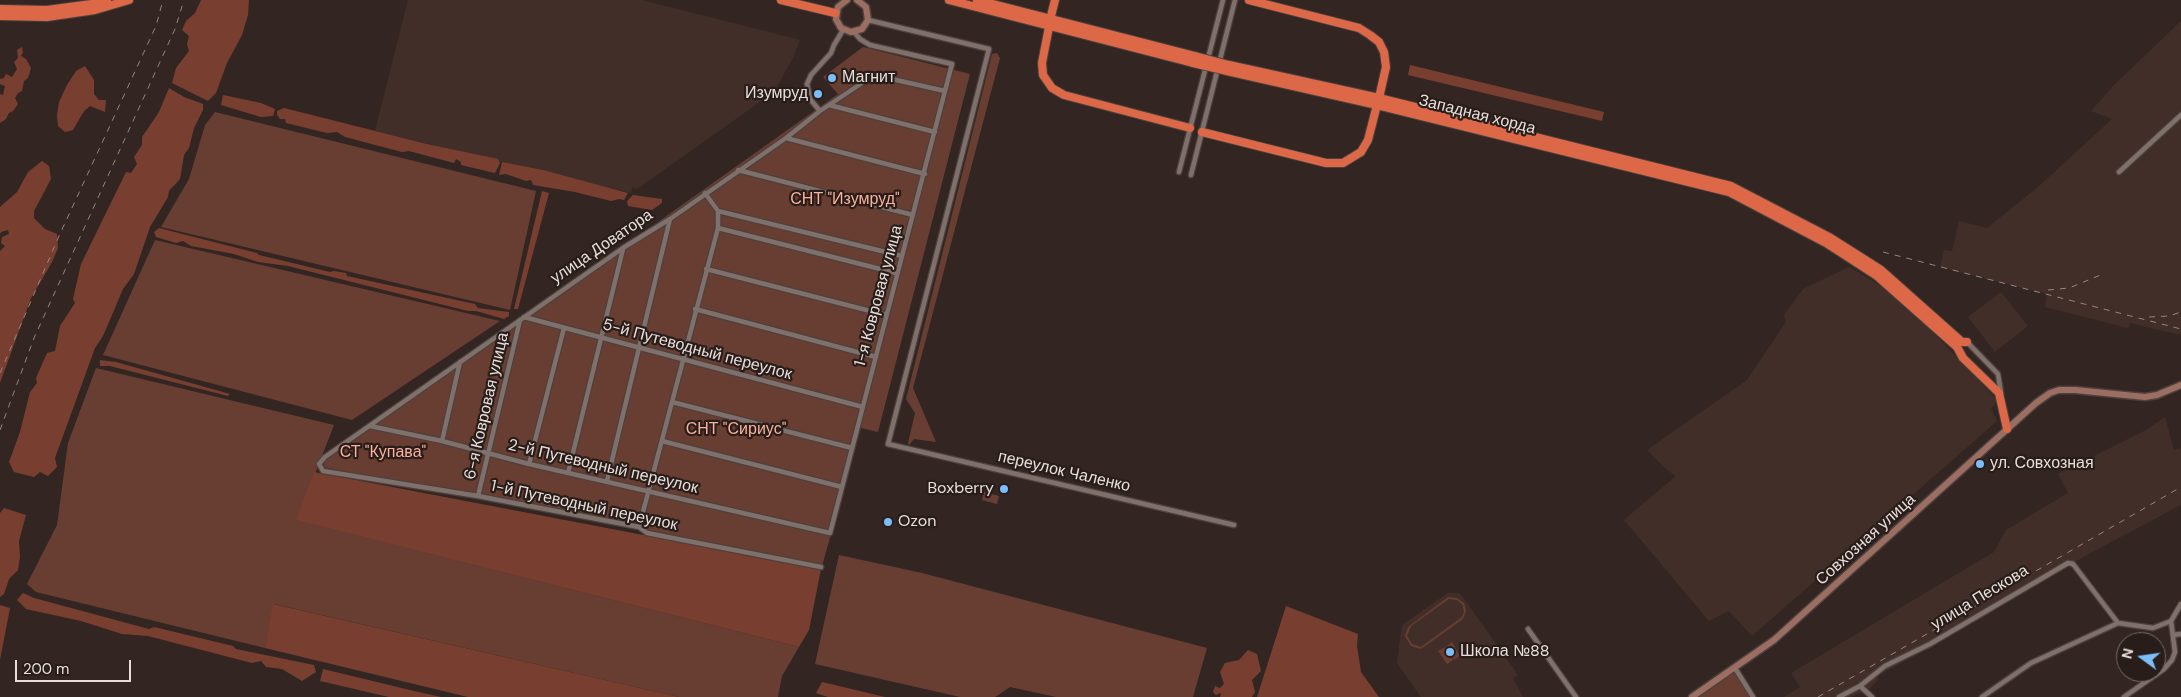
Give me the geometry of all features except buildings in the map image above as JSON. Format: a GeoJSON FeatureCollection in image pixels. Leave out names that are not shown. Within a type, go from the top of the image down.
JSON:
{"type":"FeatureCollection","features":[{"type":"Feature","properties":{"kind":"highway"},"geometry":{"type":"LineString","coordinates":[[0,9],[47,13],[107,0]]}},
{"type":"Feature","properties":{"kind":"highway"},"geometry":{"type":"LineString","coordinates":[[0,16],[95,10],[129,0]]}},
{"type":"Feature","properties":{"kind":"highway"},"geometry":{"type":"LineString","coordinates":[[781,0],[836,13]]}},
{"type":"Feature","properties":{"kind":"highway","name":"Западная хорда"},"geometry":{"type":"LineString","coordinates":[[950,0],[1050,23],[1194,60],[1732,186],[1829,237],[1881,270],[1962,344],[1963,358],[1999,393],[2007,429]]}},
{"type":"Feature","properties":{"kind":"highway","name":"Западная хорда"},"geometry":{"type":"LineString","coordinates":[[977,0],[1050,23]]}},
{"type":"Feature","properties":{"kind":"highway"},"geometry":{"type":"LineString","coordinates":[[1055,0],[1042,63],[1044,74],[1052,88],[1064,96],[1190,128]]}},
{"type":"Feature","properties":{"kind":"highway"},"geometry":{"type":"LineString","coordinates":[[1202,132],[1326,163],[1343,163],[1362,152],[1368,140],[1386,67],[1384,52],[1379,42],[1359,28],[1249,0]]}},
{"type":"Feature","properties":{"kind":"street"},"geometry":{"type":"LineString","coordinates":[[847,0],[840,4],[836,13],[836,21],[843,30],[854,32],[862,29],[868,20],[866,4],[857,0]]}},
{"type":"Feature","properties":{"kind":"street"},"geometry":{"type":"LineString","coordinates":[[1179,172],[1223,0]]}},
{"type":"Feature","properties":{"kind":"street"},"geometry":{"type":"LineString","coordinates":[[1191,175],[1235,0]]}},
{"type":"Feature","properties":{"kind":"street","name":"переулок Чаленко"},"geometry":{"type":"LineString","coordinates":[[868,20],[989,48],[888,444],[1234,525]]}},
{"type":"Feature","properties":{"kind":"street"},"geometry":{"type":"LineString","coordinates":[[820,111],[810,99],[807,84],[816,68],[827,59],[843,30]]}},
{"type":"Feature","properties":{"kind":"street","name":"1-я Ковровая улица"},"geometry":{"type":"LineString","coordinates":[[830,533],[896,273],[952,64],[870,45],[860,39],[854,32]]}},
{"type":"Feature","properties":{"kind":"street","name":"улица Доватора"},"geometry":{"type":"LineString","coordinates":[[319,462],[623,248],[670,218],[786,138],[820,111],[874,75],[945,90]]}},
{"type":"Feature","properties":{"kind":"street"},"geometry":{"type":"LineString","coordinates":[[829,105],[935,132]]}},
{"type":"Feature","properties":{"kind":"street"},"geometry":{"type":"LineString","coordinates":[[2120,172],[2181,116]]}},
{"type":"Feature","properties":{"kind":"street"},"geometry":{"type":"LineString","coordinates":[[786,138],[924,174]]}},
{"type":"Feature","properties":{"kind":"street"},"geometry":{"type":"LineString","coordinates":[[738,170],[913,215]]}},
{"type":"Feature","properties":{"kind":"street"},"geometry":{"type":"LineString","coordinates":[[638,527],[718,228],[718,211],[705,193]]}},
{"type":"Feature","properties":{"kind":"street"},"geometry":{"type":"LineString","coordinates":[[718,211],[902,256]]}},
{"type":"Feature","properties":{"kind":"street"},"geometry":{"type":"LineString","coordinates":[[607,481],[670,218]]}},
{"type":"Feature","properties":{"kind":"street"},"geometry":{"type":"LineString","coordinates":[[718,228],[896,273]]}},
{"type":"Feature","properties":{"kind":"street"},"geometry":{"type":"LineString","coordinates":[[568,473],[623,248]]}},
{"type":"Feature","properties":{"kind":"street"},"geometry":{"type":"LineString","coordinates":[[706,269],[886,315]]}},
{"type":"Feature","properties":{"kind":"street"},"geometry":{"type":"LineString","coordinates":[[695,309],[876,357]]}},
{"type":"Feature","properties":{"kind":"street","name":"5-й Путеводный переулок"},"geometry":{"type":"LineString","coordinates":[[522,319],[601,337],[863,407]]}},
{"type":"Feature","properties":{"kind":"street","name":"6-я Ковровая улица"},"geometry":{"type":"LineString","coordinates":[[478,496],[522,319]]}},
{"type":"Feature","properties":{"kind":"street"},"geometry":{"type":"LineString","coordinates":[[529,464],[564,328]]}},
{"type":"Feature","properties":{"kind":"street"},"geometry":{"type":"LineString","coordinates":[[1962,344],[1998,374],[2007,429]]}},
{"type":"Feature","properties":{"kind":"street"},"geometry":{"type":"LineString","coordinates":[[442,441],[460,362]]}},
{"type":"Feature","properties":{"kind":"street","name":"Совхозная улица"},"geometry":{"type":"LineString","coordinates":[[1692,697],[1774,640],[2007,429],[2050,393],[2059,390],[2075,390],[2145,397],[2158,395],[2181,385]]}},
{"type":"Feature","properties":{"kind":"street"},"geometry":{"type":"LineString","coordinates":[[672,402],[852,448]]}},
{"type":"Feature","properties":{"kind":"street","name":"2-й Путеводный переулок"},"geometry":{"type":"LineString","coordinates":[[370,426],[442,441],[529,464],[830,533]]}},
{"type":"Feature","properties":{"kind":"street"},"geometry":{"type":"LineString","coordinates":[[662,441],[842,488]]}},
{"type":"Feature","properties":{"kind":"street","name":"1-й Путеводный переулок"},"geometry":{"type":"LineString","coordinates":[[319,462],[319,467],[323,471],[478,496],[638,527],[646,533],[821,567]]}},
{"type":"Feature","properties":{"kind":"street","name":"улица Пескова"},"geometry":{"type":"LineString","coordinates":[[1839,697],[1860,686],[1885,666],[1930,644],[2068,563],[2073,564],[2118,623]]}},
{"type":"Feature","properties":{"kind":"street"},"geometry":{"type":"LineString","coordinates":[[2124,697],[2164,669],[2174,655],[2172,621],[2181,604]]}},
{"type":"Feature","properties":{"kind":"street"},"geometry":{"type":"LineString","coordinates":[[1982,697],[2031,663],[2066,649],[2118,623],[2153,628],[2172,621]]}},
{"type":"Feature","properties":{"kind":"street"},"geometry":{"type":"LineString","coordinates":[[1528,629],[1576,697]]}},
{"type":"Feature","properties":{"kind":"street"},"geometry":{"type":"LineString","coordinates":[[2173,635],[2181,634]]}},
{"type":"Feature","properties":{"kind":"street"},"geometry":{"type":"LineString","coordinates":[[2174,655],[2181,655]]}},
{"type":"Feature","properties":{"kind":"street"},"geometry":{"type":"LineString","coordinates":[[1735,668],[1753,697]]}},
{"type":"Feature","properties":{"kind":"street"},"geometry":{"type":"LineString","coordinates":[[1860,686],[1872,697]]}},
{"type":"Feature","properties":{"kind":"shaded area"},"geometry":{"type":"Polygon","coordinates":[[[201,0],[249,0],[248,15],[242,35],[227,63],[216,93],[208,101],[172,83],[176,68],[189,51],[187,44],[189,36],[182,30],[186,21],[195,13],[201,0]]]}},
{"type":"Feature","properties":{"kind":"shaded area"},"geometry":{"type":"Polygon","coordinates":[[[408,0],[642,0],[800,40],[793,58],[774,92],[637,189],[632,187],[631,193],[375,131],[408,0]]]}},
{"type":"Feature","properties":{"kind":"shaded area"},"geometry":{"type":"Polygon","coordinates":[[[2181,21],[2181,335],[2130,323],[2128,328],[2045,307],[2047,294],[1940,267],[1944,250],[1952,251],[1959,221],[1987,228],[2038,187],[2112,119],[2091,111],[2115,84],[2181,21]]]}},
{"type":"Feature","properties":{"kind":"shaded area"},"geometry":{"type":"Polygon","coordinates":[[[22,47],[23,52],[21,56],[26,59],[31,68],[28,78],[24,81],[22,91],[15,98],[18,104],[6,119],[0,123],[0,94],[3,95],[5,86],[0,84],[0,79],[4,78],[6,74],[12,77],[17,69],[14,62],[18,58],[17,50],[22,47]]]}},
{"type":"Feature","properties":{"kind":"shaded area"},"geometry":{"type":"Polygon","coordinates":[[[1410,65],[1604,112],[1602,121],[1408,75],[1410,65]]]}},
{"type":"Feature","properties":{"kind":"shaded area"},"geometry":{"type":"Polygon","coordinates":[[[85,66],[94,80],[94,94],[99,100],[106,100],[105,112],[90,106],[84,111],[73,130],[65,132],[58,126],[59,102],[76,71],[85,66]]]}},
{"type":"Feature","properties":{"kind":"shaded area"},"geometry":{"type":"Polygon","coordinates":[[[169,88],[184,97],[203,104],[203,110],[194,128],[189,148],[184,155],[180,179],[169,191],[168,197],[150,227],[134,274],[123,289],[103,336],[95,348],[55,458],[57,467],[48,476],[40,472],[34,477],[14,472],[9,462],[20,432],[30,392],[37,383],[36,378],[47,353],[55,351],[60,326],[75,303],[73,299],[81,264],[126,172],[131,173],[137,164],[134,157],[142,145],[142,137],[159,112],[169,88]]]}},
{"type":"Feature","properties":{"kind":"shaded area"},"geometry":{"type":"Polygon","coordinates":[[[223,95],[261,103],[275,109],[273,116],[261,117],[221,105],[223,95]]]}},
{"type":"Feature","properties":{"kind":"shaded area"},"geometry":{"type":"Polygon","coordinates":[[[284,108],[427,144],[498,159],[500,163],[495,173],[461,165],[461,162],[456,159],[454,163],[409,151],[402,152],[345,137],[337,132],[327,133],[286,123],[285,119],[280,119],[277,115],[277,111],[284,108]]]}},
{"type":"Feature","properties":{"kind":"shaded area"},"geometry":{"type":"Polygon","coordinates":[[[42,161],[49,166],[51,179],[34,211],[34,218],[45,229],[57,234],[58,248],[31,298],[0,383],[0,251],[5,246],[1,243],[2,237],[9,234],[8,230],[0,234],[0,207],[17,192],[28,172],[42,161]]]}},
{"type":"Feature","properties":{"kind":"shaded area"},"geometry":{"type":"Polygon","coordinates":[[[502,162],[543,170],[628,193],[624,200],[611,201],[575,192],[533,185],[531,180],[526,181],[506,174],[499,175],[502,162]]]}},
{"type":"Feature","properties":{"kind":"shaded area"},"geometry":{"type":"Polygon","coordinates":[[[542,191],[549,193],[518,309],[514,309],[542,191]]]}},
{"type":"Feature","properties":{"kind":"shaded area"},"geometry":{"type":"Polygon","coordinates":[[[633,195],[662,199],[662,203],[652,210],[628,206],[627,201],[633,195]]]}},
{"type":"Feature","properties":{"kind":"shaded area"},"geometry":{"type":"Polygon","coordinates":[[[159,228],[259,255],[330,272],[346,273],[347,276],[475,304],[478,308],[509,312],[509,316],[504,319],[288,266],[258,262],[234,254],[191,246],[183,241],[176,243],[156,237],[154,232],[159,228]]]}},
{"type":"Feature","properties":{"kind":"shaded area"},"geometry":{"type":"Polygon","coordinates":[[[1849,267],[1900,297],[1998,401],[1991,408],[1997,421],[1752,636],[1729,611],[1709,621],[1624,520],[1676,476],[1667,470],[1647,450],[1747,380],[1786,322],[1784,315],[1803,289],[1849,267]]]}},
{"type":"Feature","properties":{"kind":"shaded area"},"geometry":{"type":"Polygon","coordinates":[[[2001,292],[2028,326],[1995,352],[1968,317],[2001,292]]]}},
{"type":"Feature","properties":{"kind":"shaded area"},"geometry":{"type":"Polygon","coordinates":[[[100,360],[116,362],[230,394],[228,396],[110,366],[100,366],[100,360]]]}},
{"type":"Feature","properties":{"kind":"shaded area"},"geometry":{"type":"Polygon","coordinates":[[[2165,417],[2174,450],[2181,448],[2181,505],[2094,551],[1988,611],[1989,614],[1877,676],[1878,680],[1869,689],[1851,697],[1784,697],[1800,687],[1791,673],[1994,552],[2006,530],[2068,493],[2058,474],[2146,430],[2165,417]]]}},
{"type":"Feature","properties":{"kind":"shaded area"},"geometry":{"type":"Polygon","coordinates":[[[314,472],[821,569],[809,630],[799,647],[296,520],[314,472]]]}},
{"type":"Feature","properties":{"kind":"shaded area"},"geometry":{"type":"Polygon","coordinates":[[[4,508],[26,515],[19,541],[20,557],[18,570],[9,579],[4,594],[0,597],[0,513],[4,508]]]}},
{"type":"Feature","properties":{"kind":"shaded area"},"geometry":{"type":"Polygon","coordinates":[[[23,593],[34,598],[149,629],[154,627],[233,646],[236,649],[314,665],[316,672],[302,681],[282,669],[266,667],[261,661],[252,663],[148,636],[122,634],[81,621],[26,609],[17,600],[23,593]]]}},
{"type":"Feature","properties":{"kind":"shaded area","name":"Школа №88"},"geometry":{"type":"Polygon","coordinates":[[[1448,593],[1460,593],[1518,675],[1513,678],[1523,697],[1421,697],[1397,663],[1402,625],[1448,593]]]}},
{"type":"Feature","properties":{"kind":"shaded area"},"geometry":{"type":"Polygon","coordinates":[[[273,604],[679,697],[468,697],[265,648],[273,604]]]}},
{"type":"Feature","properties":{"kind":"shaded area"},"geometry":{"type":"Polygon","coordinates":[[[0,605],[10,608],[0,660],[0,605]]]}},
{"type":"Feature","properties":{"kind":"shaded area"},"geometry":{"type":"Polygon","coordinates":[[[1286,606],[1358,634],[1357,646],[1361,672],[1379,697],[1257,697],[1286,606]]]}},
{"type":"Feature","properties":{"kind":"shaded area"},"geometry":{"type":"Polygon","coordinates":[[[1248,650],[1257,654],[1261,671],[1252,680],[1255,692],[1252,697],[1220,697],[1221,693],[1216,695],[1213,692],[1215,686],[1220,688],[1224,684],[1220,672],[1225,663],[1239,660],[1248,650]]]}},
{"type":"Feature","properties":{"kind":"shaded area"},"geometry":{"type":"Polygon","coordinates":[[[323,669],[441,697],[389,697],[320,681],[323,669]]]}},
{"type":"Feature","properties":{"kind":"shaded area"},"geometry":{"type":"Polygon","coordinates":[[[822,682],[885,697],[828,697],[816,693],[822,682]]]}},
{"type":"Feature","properties":{"kind":"green space","name":"СНТ \"Изумруд\""},"geometry":{"type":"Polygon","coordinates":[[[863,47],[970,74],[878,432],[861,428],[822,566],[323,467],[325,459],[838,94],[823,77],[863,47]]]}},
{"type":"Feature","properties":{"kind":"green space"},"geometry":{"type":"Polygon","coordinates":[[[997,53],[1000,58],[913,388],[936,442],[914,439],[909,445],[915,413],[906,399],[992,54],[997,53]]]}},
{"type":"Feature","properties":{"kind":"green space"},"geometry":{"type":"Polygon","coordinates":[[[215,112],[536,191],[510,310],[161,227],[189,179],[205,125],[215,112]]]}},
{"type":"Feature","properties":{"kind":"green space"},"geometry":{"type":"Polygon","coordinates":[[[155,240],[500,321],[352,420],[103,355],[155,240]]]}},
{"type":"Feature","properties":{"kind":"green space"},"geometry":{"type":"Polygon","coordinates":[[[96,368],[334,425],[297,520],[799,647],[782,676],[778,697],[679,697],[274,604],[265,648],[36,592],[27,584],[57,525],[68,443],[96,368]]]}},
{"type":"Feature","properties":{"kind":"green space"},"geometry":{"type":"Polygon","coordinates":[[[984,492],[999,496],[997,504],[982,500],[984,492]]]}},
{"type":"Feature","properties":{"kind":"green space"},"geometry":{"type":"Polygon","coordinates":[[[839,555],[922,573],[1207,648],[1193,697],[1056,697],[1010,687],[995,697],[960,697],[815,664],[839,555]]]}},
{"type":"Feature","properties":{"kind":"green space"},"geometry":{"type":"Polygon","coordinates":[[[1448,597],[1457,598],[1464,603],[1466,611],[1463,619],[1421,649],[1411,646],[1405,636],[1408,627],[1448,597]],[[1449,599],[1411,626],[1407,636],[1412,644],[1421,647],[1462,617],[1464,611],[1462,604],[1457,600],[1449,599]]]}},
{"type":"Feature","properties":{"kind":"green space"},"geometry":{"type":"Polygon","coordinates":[[[1452,642],[1460,656],[1454,660],[1446,647],[1452,642]]]}},
{"type":"Feature","properties":{"kind":"green space"},"geometry":{"type":"Polygon","coordinates":[[[1445,647],[1453,660],[1447,664],[1438,651],[1445,647]]]}},
{"type":"Feature","properties":{"kind":"green space"},"geometry":{"type":"Polygon","coordinates":[[[1736,670],[1754,697],[1697,697],[1736,670]]]}},
{"type":"Feature","properties":{"kind":"railway"},"geometry":{"type":"LineString","coordinates":[[0,373],[59,236],[156,26],[163,0]]}},
{"type":"Feature","properties":{"kind":"railway"},"geometry":{"type":"LineString","coordinates":[[0,430],[34,338],[175,29],[184,0]]}},
{"type":"Feature","properties":{"kind":"railway"},"geometry":{"type":"LineString","coordinates":[[1883,252],[2181,329]]}},
{"type":"Feature","properties":{"kind":"railway"},"geometry":{"type":"LineString","coordinates":[[2048,290],[2069,288],[2103,274]]}},
{"type":"Feature","properties":{"kind":"railway"},"geometry":{"type":"LineString","coordinates":[[2149,317],[2169,316],[2181,312]]}},
{"type":"Feature","properties":{"kind":"railway"},"geometry":{"type":"LineString","coordinates":[[1818,697],[2181,487]]}},
{"type":"Feature","properties":{"kind":"place","name":"Магнит"},"geometry":{"type":"Point","coordinates":[832,78]}},
{"type":"Feature","properties":{"kind":"place","name":"Изумруд"},"geometry":{"type":"Point","coordinates":[818,94]}},
{"type":"Feature","properties":{"kind":"place","name":"ул. Совхозная"},"geometry":{"type":"Point","coordinates":[1980,464]}},
{"type":"Feature","properties":{"kind":"place","name":"Boxberry"},"geometry":{"type":"Point","coordinates":[1004,489]}},
{"type":"Feature","properties":{"kind":"place","name":"Ozon"},"geometry":{"type":"Point","coordinates":[888,522]}},
{"type":"Feature","properties":{"kind":"place","name":"Школа №88"},"geometry":{"type":"Point","coordinates":[1450,652]}},
{"type":"Feature","properties":{"kind":"park label","name":"СНТ \"Сириус\""},"geometry":{"type":"Point","coordinates":[736,430]}},
{"type":"Feature","properties":{"kind":"park label","name":"СТ \"Купава\""},"geometry":{"type":"Point","coordinates":[383,453]}}]}
